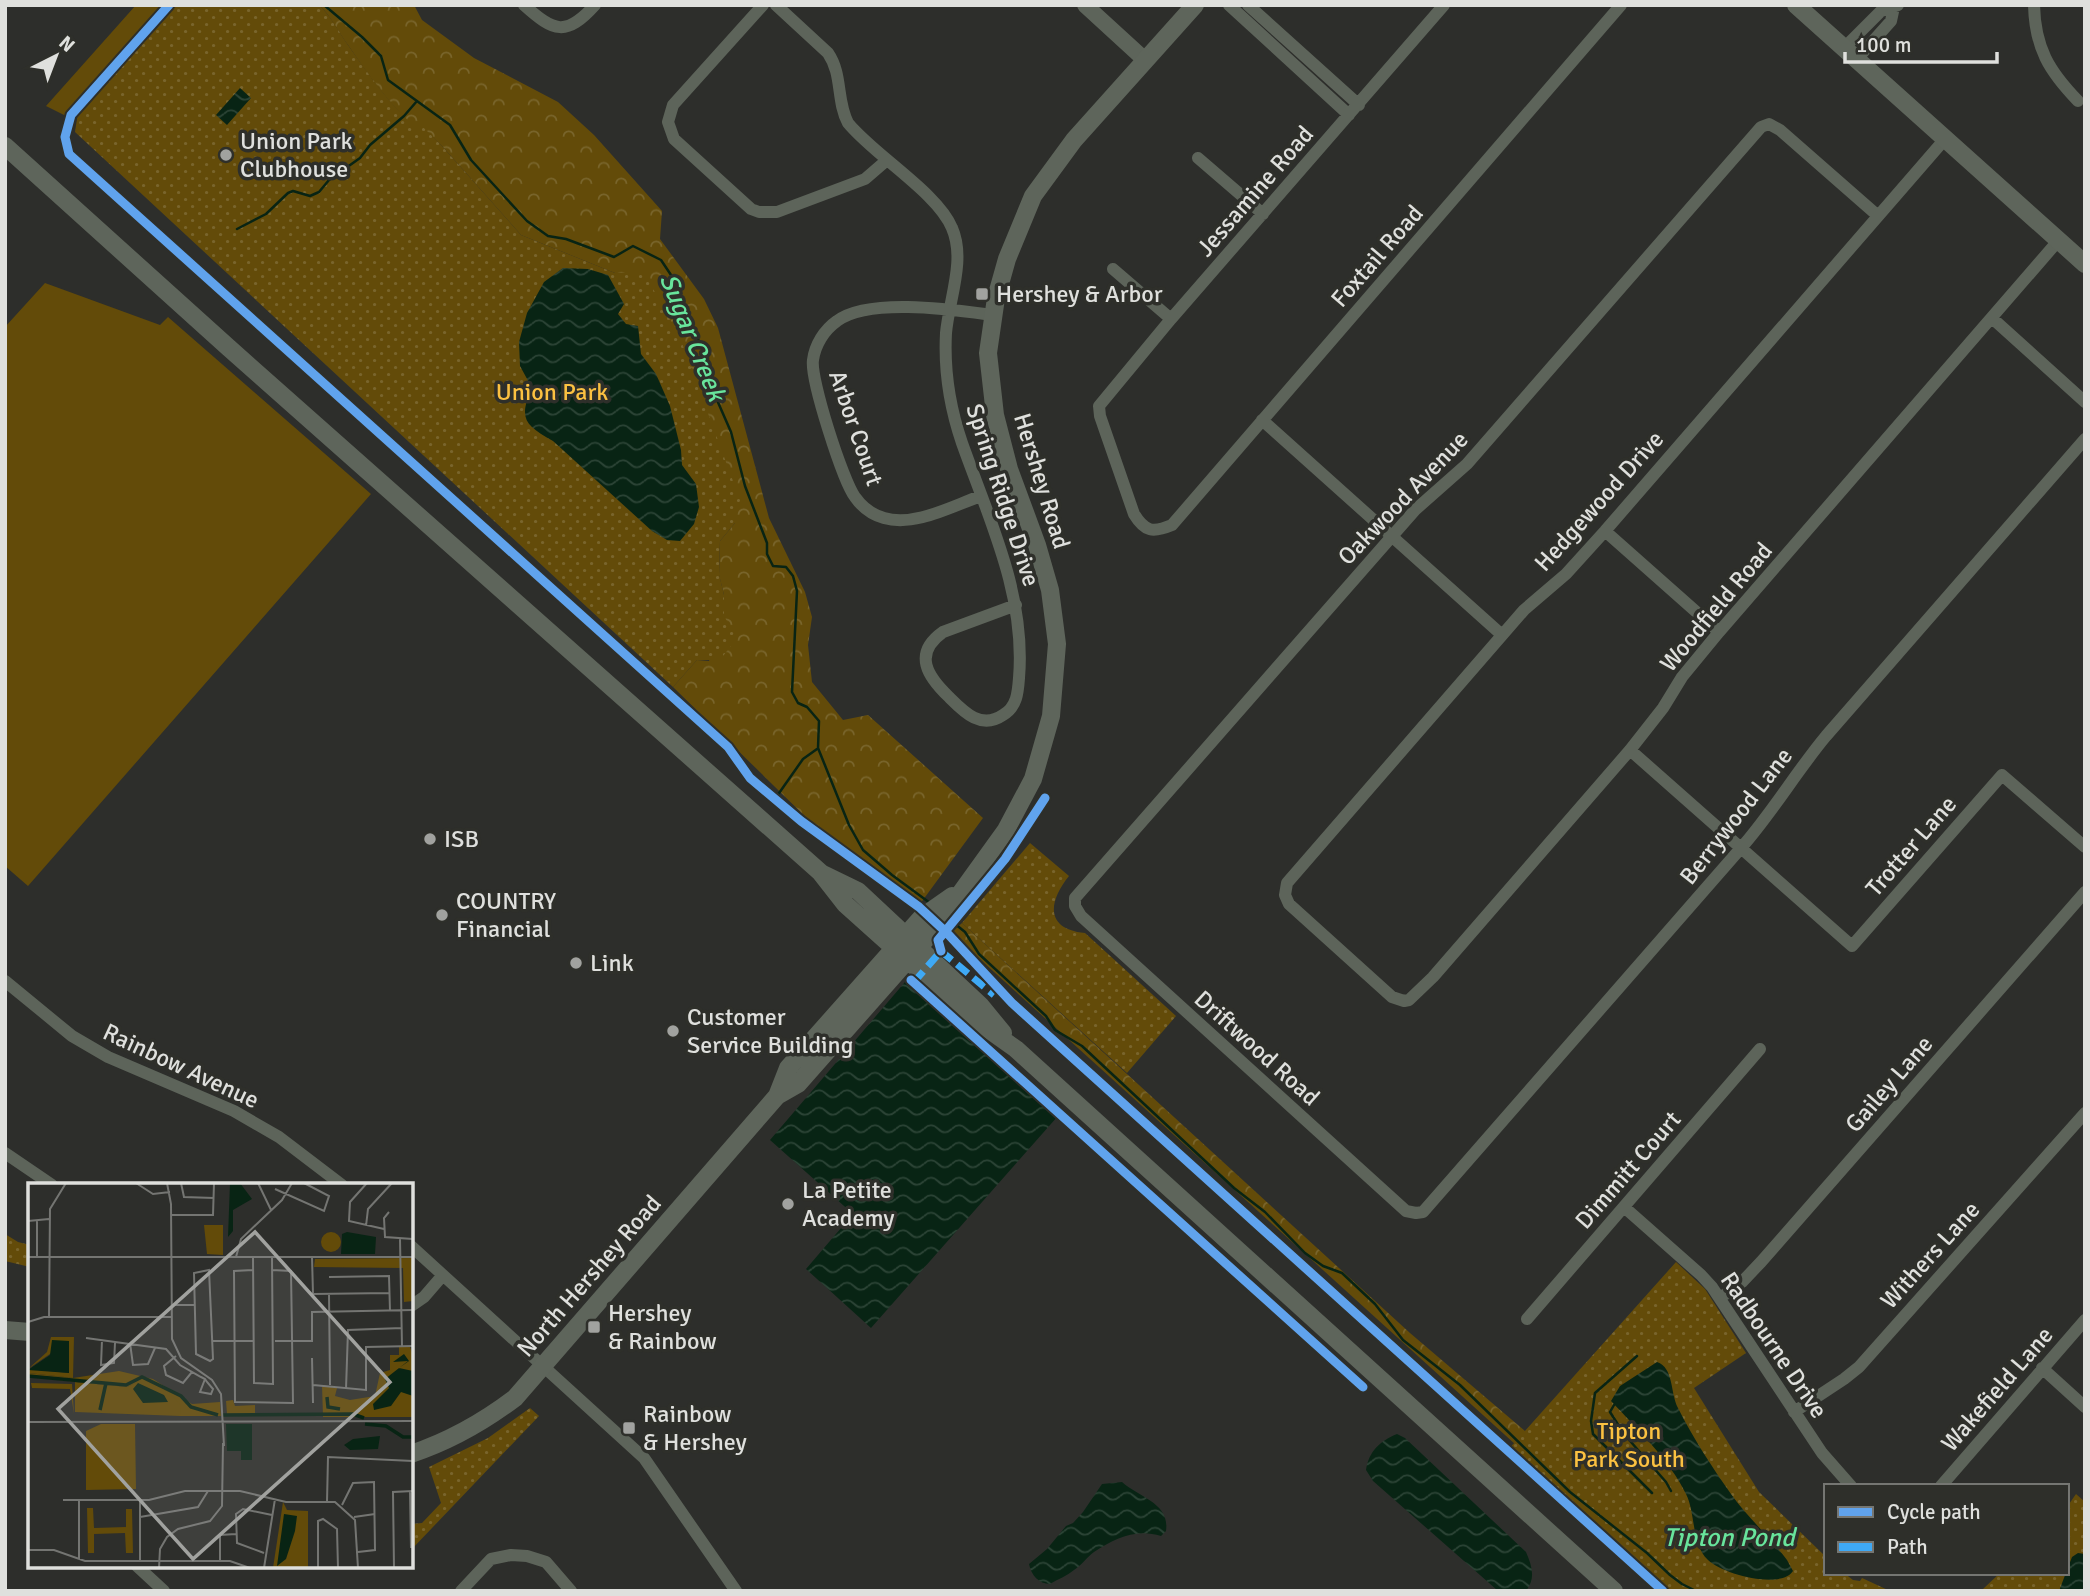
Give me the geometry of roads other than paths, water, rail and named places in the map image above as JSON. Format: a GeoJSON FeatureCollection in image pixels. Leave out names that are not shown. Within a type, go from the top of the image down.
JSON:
{"type":"FeatureCollection","features":[{"type":"Feature","properties":{"kind":"main road","name":"Hershey Road"},"geometry":{"type":"LineString","coordinates":[[907,948],[963,888],[1006,830],[1033,779],[1051,716],[1057,644],[1050,590],[1037,545],[1009,469],[995,415],[989,353],[996,298],[1007,259],[1033,196],[1074,140],[1195,5]]}},
{"type":"Feature","properties":{"kind":"main road"},"geometry":{"type":"LineString","coordinates":[[1796,5],[2085,264]]}},
{"type":"Feature","properties":{"kind":"main road"},"geometry":{"type":"LineString","coordinates":[[5,146],[820,872],[858,891],[971,1017],[1016,1049],[1614,1591]]}},
{"type":"Feature","properties":{"kind":"main road","name":"North Hershey Road"},"geometry":{"type":"LineString","coordinates":[[413,1453],[451,1440],[515,1398],[777,1096],[798,1084],[907,948]]}},
{"type":"Feature","properties":{"kind":"main road"},"geometry":{"type":"LineString","coordinates":[[5,1330],[28,1332]]}},
{"type":"Feature","properties":{"kind":"street"},"geometry":{"type":"LineString","coordinates":[[524,5],[544,23],[562,28],[578,23],[595,5]]}},
{"type":"Feature","properties":{"kind":"street"},"geometry":{"type":"LineString","coordinates":[[763,5],[673,106],[668,122],[674,139],[751,209],[768,213],[865,179],[887,160]]}},
{"type":"Feature","properties":{"kind":"street","name":"Spring Ridge Drive"},"geometry":{"type":"LineString","coordinates":[[776,5],[828,53],[838,72],[841,106],[848,123],[940,208],[953,229],[958,255],[948,309],[946,362],[949,390],[960,439],[1007,569],[1016,605],[1020,643],[1015,703],[1002,716],[985,721],[975,719],[967,715],[933,681],[926,663],[930,645],[943,632],[1016,605]]}},
{"type":"Feature","properties":{"kind":"street"},"geometry":{"type":"LineString","coordinates":[[1085,5],[1145,60]]}},
{"type":"Feature","properties":{"kind":"street"},"geometry":{"type":"LineString","coordinates":[[1230,5],[1359,105]]}},
{"type":"Feature","properties":{"kind":"street"},"geometry":{"type":"LineString","coordinates":[[1248,5],[1275,38],[1349,116]]}},
{"type":"Feature","properties":{"kind":"street","name":"Jessamine Road"},"geometry":{"type":"LineString","coordinates":[[1161,530],[1151,530],[1141,525],[1134,514],[1100,416],[1099,406],[1171,319],[1444,5]]}},
{"type":"Feature","properties":{"kind":"street","name":"Foxtail Road"},"geometry":{"type":"LineString","coordinates":[[1161,530],[1172,525],[1621,5]]}},
{"type":"Feature","properties":{"kind":"street"},"geometry":{"type":"LineString","coordinates":[[2034,5],[2037,33],[2047,63],[2078,102]]}},
{"type":"Feature","properties":{"kind":"street"},"geometry":{"type":"LineString","coordinates":[[1851,54],[1881,11],[1896,6]]}},
{"type":"Feature","properties":{"kind":"street","name":"Oakwood Avenue"},"geometry":{"type":"LineString","coordinates":[[1075,906],[1075,898],[1392,536],[1415,510],[1467,464],[1761,127],[1768,124],[1780,130],[1877,215]]}},
{"type":"Feature","properties":{"kind":"street","name":"Hedgewood Drive"},"geometry":{"type":"LineString","coordinates":[[1407,1000],[1392,996],[1289,904],[1284,891],[1287,883],[1524,610],[1566,574],[1605,531],[1945,139]]}},
{"type":"Feature","properties":{"kind":"street"},"geometry":{"type":"LineString","coordinates":[[1198,158],[1263,214]]}},
{"type":"Feature","properties":{"kind":"street","name":"Woodfield Road"},"geometry":{"type":"LineString","coordinates":[[1407,1000],[1424,986],[1630,750],[1663,708],[1682,677],[1719,632],[2058,241]]}},
{"type":"Feature","properties":{"kind":"street"},"geometry":{"type":"LineString","coordinates":[[1113,269],[1171,319]]}},
{"type":"Feature","properties":{"kind":"street","name":"Arbor Court"},"geometry":{"type":"LineString","coordinates":[[981,496],[907,520],[895,521],[872,513],[855,498],[849,488],[812,372],[821,337],[828,328],[849,314],[861,310],[948,309],[993,315]]}},
{"type":"Feature","properties":{"kind":"street"},"geometry":{"type":"LineString","coordinates":[[1992,318],[2085,402]]}},
{"type":"Feature","properties":{"kind":"street"},"geometry":{"type":"LineString","coordinates":[[1262,420],[1502,635]]}},
{"type":"Feature","properties":{"kind":"street","name":"Berrywood Lane"},"geometry":{"type":"LineString","coordinates":[[1416,1213],[1423,1212],[1435,1200],[1741,848],[1780,801],[1817,747],[2085,439]]}},
{"type":"Feature","properties":{"kind":"street"},"geometry":{"type":"LineString","coordinates":[[1605,531],[1719,632]]}},
{"type":"Feature","properties":{"kind":"street"},"geometry":{"type":"LineString","coordinates":[[1630,750],[1741,848]]}},
{"type":"Feature","properties":{"kind":"street","name":"Trotter Lane"},"geometry":{"type":"LineString","coordinates":[[1741,848],[1852,946],[2002,775],[2085,847]]}},
{"type":"Feature","properties":{"kind":"street","name":"Gailey Lane"},"geometry":{"type":"LineString","coordinates":[[1720,1298],[1742,1282],[1761,1262],[2085,892]]}},
{"type":"Feature","properties":{"kind":"street","name":"Driftwood Road"},"geometry":{"type":"LineString","coordinates":[[1075,906],[1081,916],[1406,1211],[1416,1213]]}},
{"type":"Feature","properties":{"kind":"street","name":"Rainbow Avenue"},"geometry":{"type":"LineString","coordinates":[[5,981],[72,1036],[108,1058],[234,1111],[279,1137],[339,1183]]}},
{"type":"Feature","properties":{"kind":"street","name":"Dimmitt Court"},"geometry":{"type":"LineString","coordinates":[[1527,1319],[1760,1049]]}},
{"type":"Feature","properties":{"kind":"street","name":"Withers Lane"},"geometry":{"type":"LineString","coordinates":[[1794,1412],[1859,1367],[2085,1113]]}},
{"type":"Feature","properties":{"kind":"street"},"geometry":{"type":"LineString","coordinates":[[5,1153],[49,1183]]}},
{"type":"Feature","properties":{"kind":"street","name":"Radbourne Drive"},"geometry":{"type":"LineString","coordinates":[[1624,1207],[1701,1275],[1720,1298],[1822,1453],[1849,1484]]}},
{"type":"Feature","properties":{"kind":"street"},"geometry":{"type":"LineString","coordinates":[[413,1248],[644,1458],[736,1591]]}},
{"type":"Feature","properties":{"kind":"street"},"geometry":{"type":"LineString","coordinates":[[413,1305],[424,1297],[443,1275]]}},
{"type":"Feature","properties":{"kind":"street","name":"Wakefield Lane"},"geometry":{"type":"LineString","coordinates":[[1943,1484],[2085,1320]]}},
{"type":"Feature","properties":{"kind":"street"},"geometry":{"type":"LineString","coordinates":[[2042,1368],[2085,1407]]}},
{"type":"Feature","properties":{"kind":"street"},"geometry":{"type":"LineString","coordinates":[[461,1591],[491,1559],[511,1555],[527,1556],[546,1562],[570,1591]]}},
{"type":"Feature","properties":{"kind":"street"},"geometry":{"type":"LineString","coordinates":[[139,1568],[164,1591]]}},
{"type":"Feature","properties":{"kind":"water"},"geometry":{"type":"Polygon","coordinates":[[[240,88],[251,98],[227,125],[216,115],[240,88]]]}},
{"type":"Feature","properties":{"kind":"water"},"geometry":{"type":"Polygon","coordinates":[[[563,268],[588,269],[608,275],[624,304],[618,314],[626,324],[638,326],[641,354],[656,374],[670,406],[682,465],[696,484],[699,507],[694,524],[680,541],[667,540],[652,531],[527,420],[525,407],[532,388],[520,366],[519,342],[527,313],[544,282],[563,268]]]}},
{"type":"Feature","properties":{"kind":"water"},"geometry":{"type":"Polygon","coordinates":[[[905,982],[909,982],[1058,1116],[871,1328],[806,1269],[853,1214],[770,1140],[905,982]]]}},
{"type":"Feature","properties":{"kind":"water","name":"Tipton Pond"},"geometry":{"type":"Polygon","coordinates":[[[1657,1362],[1666,1369],[1675,1402],[1710,1463],[1738,1503],[1787,1560],[1793,1571],[1786,1577],[1765,1580],[1751,1578],[1726,1570],[1708,1560],[1699,1546],[1689,1502],[1679,1481],[1652,1445],[1611,1401],[1620,1386],[1657,1362]]]}},
{"type":"Feature","properties":{"kind":"water"},"geometry":{"type":"Polygon","coordinates":[[[1397,1434],[1405,1438],[1526,1552],[1532,1572],[1526,1591],[1497,1590],[1373,1481],[1366,1470],[1370,1457],[1381,1443],[1397,1434]]]}},
{"type":"Feature","properties":{"kind":"water"},"geometry":{"type":"Polygon","coordinates":[[[1122,1482],[1159,1507],[1166,1522],[1166,1531],[1161,1536],[1134,1534],[1110,1542],[1094,1552],[1080,1566],[1050,1584],[1036,1578],[1029,1564],[1047,1549],[1066,1526],[1073,1523],[1102,1484],[1122,1482]]]}},
{"type":"Feature","properties":{"kind":"water"},"geometry":{"type":"Polygon","coordinates":[[[2078,1553],[2085,1554],[2085,1591],[2059,1591],[2065,1575],[2069,1575],[2072,1557],[2078,1553]]]}},
{"type":"Feature","properties":{"kind":"waterway","name":"Sugar Creek"},"geometry":{"type":"LineString","coordinates":[[324,5],[381,56],[388,80],[450,125],[471,160],[527,221],[548,236],[566,239],[614,257],[633,246],[661,260],[675,281],[685,311],[708,361],[717,400],[731,432],[745,486],[767,543],[767,554],[773,566],[786,567],[793,576],[797,591],[792,692],[798,703],[807,707],[819,721],[818,748],[849,825],[863,850],[930,903]]}},
{"type":"Feature","properties":{"kind":"waterway"},"geometry":{"type":"LineString","coordinates":[[237,229],[266,214],[288,193],[293,191],[310,196],[319,192],[329,180],[360,158],[370,145],[417,101]]}},
{"type":"Feature","properties":{"kind":"waterway","name":"Sugar Creek"},"geometry":{"type":"LineString","coordinates":[[777,796],[803,759],[817,749]]}},
{"type":"Feature","properties":{"kind":"waterway","name":"Sugar Creek"},"geometry":{"type":"LineString","coordinates":[[949,919],[965,932],[979,954],[1046,1016],[1055,1030],[1082,1046],[1234,1188],[1265,1212],[1305,1253],[1323,1266],[1342,1273],[1375,1304],[1403,1340],[1460,1385],[1570,1492],[1647,1553],[1670,1575],[1696,1591]]}},
{"type":"Feature","properties":{"kind":"waterway"},"geometry":{"type":"LineString","coordinates":[[1637,1356],[1595,1393],[1591,1421],[1593,1434],[1652,1493]]}},
{"type":"Feature","properties":{"kind":"waterway"},"geometry":{"type":"LineString","coordinates":[[1614,1405],[1610,1412],[1624,1434],[1671,1491]]}},
{"type":"Feature","properties":{"kind":"place","name":"Union Park Clubhouse"},"geometry":{"type":"Point","coordinates":[226,155]}},
{"type":"Feature","properties":{"kind":"place","name":"Hershey & Arbor"},"geometry":{"type":"Point","coordinates":[982,294]}},
{"type":"Feature","properties":{"kind":"place","name":"ISB"},"geometry":{"type":"Point","coordinates":[430,839]}},
{"type":"Feature","properties":{"kind":"place","name":"COUNTRY Financial"},"geometry":{"type":"Point","coordinates":[442,915]}},
{"type":"Feature","properties":{"kind":"place","name":"Link"},"geometry":{"type":"Point","coordinates":[576,963]}},
{"type":"Feature","properties":{"kind":"place","name":"Customer Service Building"},"geometry":{"type":"Point","coordinates":[673,1031]}},
{"type":"Feature","properties":{"kind":"place","name":"La Petite Academy"},"geometry":{"type":"Point","coordinates":[788,1204]}},
{"type":"Feature","properties":{"kind":"place","name":"Hershey & Rainbow"},"geometry":{"type":"Point","coordinates":[594,1327]}},
{"type":"Feature","properties":{"kind":"place","name":"Rainbow & Hershey"},"geometry":{"type":"Point","coordinates":[629,1428]}},
{"type":"Feature","properties":{"kind":"park label","name":"Union Park"},"geometry":{"type":"Point","coordinates":[552,392]}},
{"type":"Feature","properties":{"kind":"park label","name":"Tipton Park South"},"geometry":{"type":"Point","coordinates":[1629,1445]}}]}
